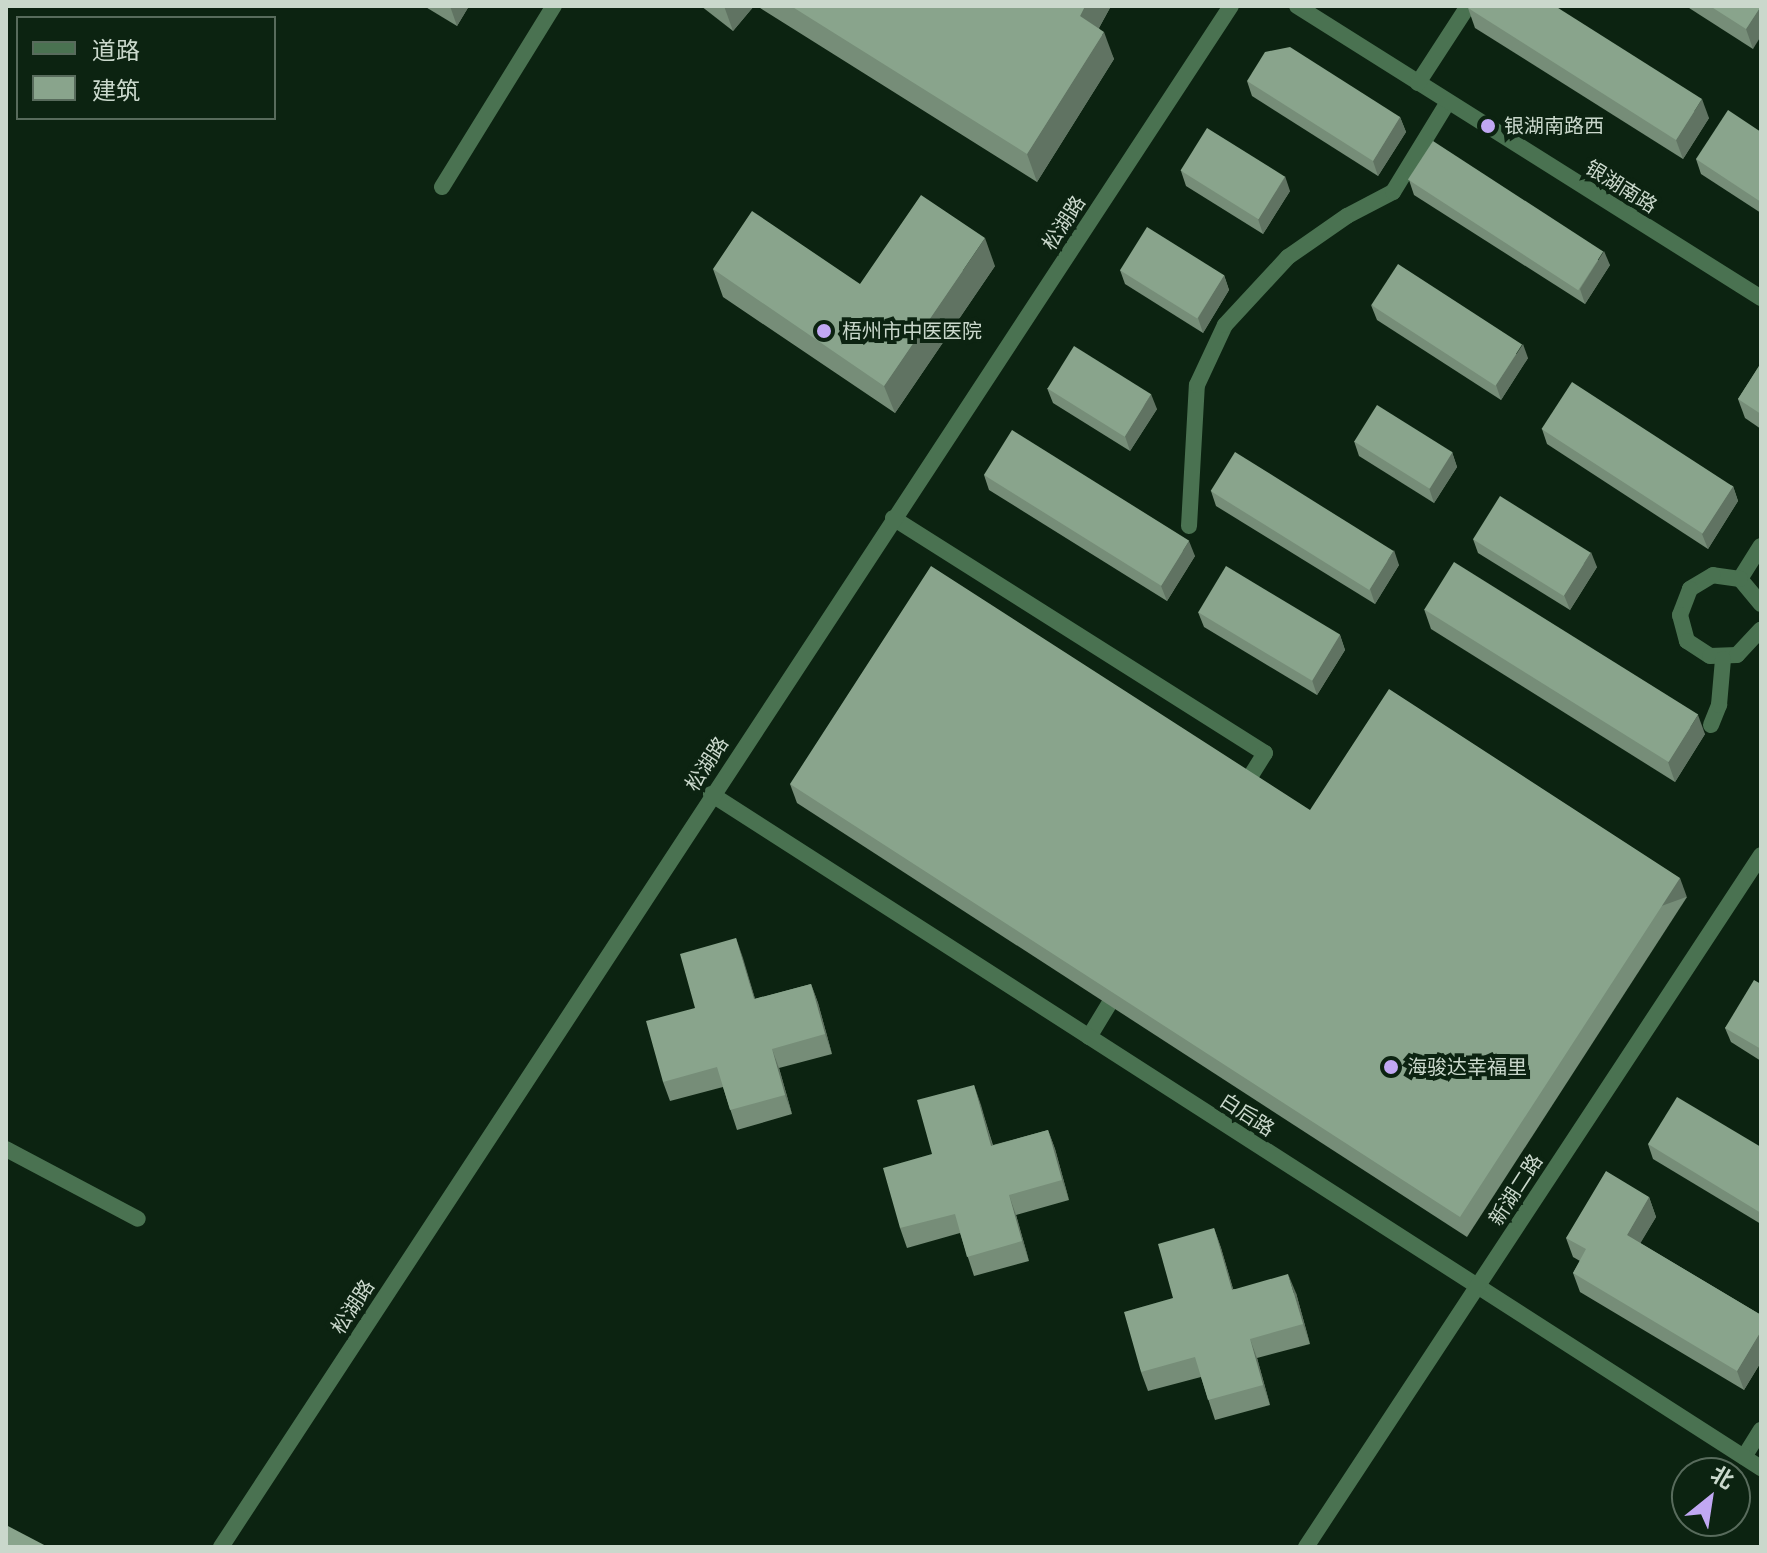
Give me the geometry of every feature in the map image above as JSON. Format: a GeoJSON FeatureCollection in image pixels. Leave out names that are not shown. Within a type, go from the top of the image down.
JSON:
{"type":"FeatureCollection","features":[{"type":"Feature","properties":{"kind":"street"},"geometry":{"type":"LineString","coordinates":[[442,187],[554,6]]}},
{"type":"Feature","properties":{"kind":"street","name":"松湖路"},"geometry":{"type":"LineString","coordinates":[[221,1547],[711,794],[1231,6]]}},
{"type":"Feature","properties":{"kind":"street","name":"银湖南路"},"geometry":{"type":"LineString","coordinates":[[1297,6],[1761,298]]}},
{"type":"Feature","properties":{"kind":"street"},"geometry":{"type":"LineString","coordinates":[[1418,83],[1468,6]]}},
{"type":"Feature","properties":{"kind":"street"},"geometry":{"type":"LineString","coordinates":[[1189,526],[1197,385],[1225,325],[1288,257],[1347,216],[1393,192],[1448,102]]}},
{"type":"Feature","properties":{"kind":"street"},"geometry":{"type":"LineString","coordinates":[[893,518],[1265,753],[1246,784]]}},
{"type":"Feature","properties":{"kind":"street"},"geometry":{"type":"LineString","coordinates":[[1740,579],[1761,546]]}},
{"type":"Feature","properties":{"kind":"street"},"geometry":{"type":"LineString","coordinates":[[1761,604],[1740,579],[1713,575],[1690,589],[1680,615],[1687,641],[1697,650],[1723,659],[1755,653],[1761,629]]}},
{"type":"Feature","properties":{"kind":"street"},"geometry":{"type":"LineString","coordinates":[[1711,725],[1719,705],[1723,659]]}},
{"type":"Feature","properties":{"kind":"street","name":"白后路"},"geometry":{"type":"LineString","coordinates":[[711,794],[1744,1457]]}},
{"type":"Feature","properties":{"kind":"street","name":"新湖二路"},"geometry":{"type":"LineString","coordinates":[[1306,1547],[1761,855]]}},
{"type":"Feature","properties":{"kind":"street"},"geometry":{"type":"LineString","coordinates":[[1089,1037],[1129,972]]}},
{"type":"Feature","properties":{"kind":"street"},"geometry":{"type":"LineString","coordinates":[[6,1149],[138,1219]]}},
{"type":"Feature","properties":{"kind":"street"},"geometry":{"type":"LineString","coordinates":[[1744,1457],[1761,1430]]}},
{"type":"Feature","properties":{"kind":"building"},"geometry":{"type":"Polygon","coordinates":[[[791,6],[1085,6],[1080,16],[1104,32],[1027,154],[791,6]]]}},
{"type":"Feature","properties":{"kind":"building"},"geometry":{"type":"Polygon","coordinates":[[[1469,6],[1555,6],[1702,99],[1676,140],[1469,6]]]}},
{"type":"Feature","properties":{"kind":"building"},"geometry":{"type":"Polygon","coordinates":[[[1710,6],[1761,6],[1746,29],[1710,6]]]}},
{"type":"Feature","properties":{"kind":"building"},"geometry":{"type":"Polygon","coordinates":[[[1290,47],[1400,117],[1373,161],[1247,81],[1265,52],[1290,47]]]}},
{"type":"Feature","properties":{"kind":"building"},"geometry":{"type":"Polygon","coordinates":[[[1728,110],[1761,132],[1761,202],[1696,159],[1728,110]]]}},
{"type":"Feature","properties":{"kind":"building"},"geometry":{"type":"Polygon","coordinates":[[[1207,128],[1285,177],[1259,219],[1181,170],[1207,128]]]}},
{"type":"Feature","properties":{"kind":"building"},"geometry":{"type":"Polygon","coordinates":[[[1433,141],[1603,252],[1578,290],[1408,180],[1433,141]]]}},
{"type":"Feature","properties":{"kind":"building"},"geometry":{"type":"Polygon","coordinates":[[[921,195],[985,238],[884,386],[713,269],[752,211],[860,284],[921,195]]]}},
{"type":"Feature","properties":{"kind":"building"},"geometry":{"type":"Polygon","coordinates":[[[1147,227],[1224,275],[1197,318],[1120,270],[1147,227]]]}},
{"type":"Feature","properties":{"kind":"building"},"geometry":{"type":"Polygon","coordinates":[[[1398,264],[1522,345],[1495,386],[1371,305],[1398,264]]]}},
{"type":"Feature","properties":{"kind":"building"},"geometry":{"type":"Polygon","coordinates":[[[1074,346],[1151,394],[1125,437],[1048,388],[1074,346]]]}},
{"type":"Feature","properties":{"kind":"building"},"geometry":{"type":"Polygon","coordinates":[[[1761,363],[1761,414],[1738,399],[1761,363]]]}},
{"type":"Feature","properties":{"kind":"building"},"geometry":{"type":"Polygon","coordinates":[[[1572,382],[1733,487],[1703,534],[1542,429],[1572,382]]]}},
{"type":"Feature","properties":{"kind":"building"},"geometry":{"type":"Polygon","coordinates":[[[1377,405],[1452,452],[1430,489],[1354,441],[1377,405]]]}},
{"type":"Feature","properties":{"kind":"building"},"geometry":{"type":"Polygon","coordinates":[[[1012,430],[1189,541],[1161,586],[984,475],[1012,430]]]}},
{"type":"Feature","properties":{"kind":"building"},"geometry":{"type":"Polygon","coordinates":[[[1235,452],[1394,551],[1369,590],[1211,491],[1235,452]]]}},
{"type":"Feature","properties":{"kind":"building"},"geometry":{"type":"Polygon","coordinates":[[[1500,496],[1591,553],[1564,596],[1473,539],[1500,496]]]}},
{"type":"Feature","properties":{"kind":"building"},"geometry":{"type":"Polygon","coordinates":[[[1454,562],[1698,715],[1669,762],[1424,609],[1454,562]]]}},
{"type":"Feature","properties":{"kind":"building","name":"海骏达幸福里"},"geometry":{"type":"Polygon","coordinates":[[[931,566],[1310,810],[1389,689],[1680,878],[1460,1217],[790,784],[931,566]]]}},
{"type":"Feature","properties":{"kind":"building"},"geometry":{"type":"Polygon","coordinates":[[[1226,566],[1340,635],[1312,681],[1198,612],[1226,566]]]}},
{"type":"Feature","properties":{"kind":"building"},"geometry":{"type":"Polygon","coordinates":[[[736,938],[754,999],[811,984],[825,1034],[772,1049],[785,1095],[730,1110],[717,1067],[663,1082],[646,1021],[695,1008],[680,954],[736,938]]]}},
{"type":"Feature","properties":{"kind":"building"},"geometry":{"type":"Polygon","coordinates":[[[1754,980],[1761,984],[1761,1049],[1725,1028],[1754,980]]]}},
{"type":"Feature","properties":{"kind":"building"},"geometry":{"type":"Polygon","coordinates":[[[974,1085],[991,1146],[1048,1130],[1062,1180],[1009,1195],[1022,1241],[967,1257],[955,1214],[900,1228],[883,1168],[932,1154],[917,1100],[974,1085]]]}},
{"type":"Feature","properties":{"kind":"building"},"geometry":{"type":"Polygon","coordinates":[[[1677,1097],[1761,1147],[1761,1213],[1648,1144],[1677,1097]]]}},
{"type":"Feature","properties":{"kind":"building"},"geometry":{"type":"Polygon","coordinates":[[[1606,1171],[1649,1197],[1627,1235],[1761,1315],[1761,1331],[1737,1371],[1573,1273],[1586,1249],[1566,1238],[1606,1171]]]}},
{"type":"Feature","properties":{"kind":"building"},"geometry":{"type":"Polygon","coordinates":[[[1214,1228],[1232,1290],[1288,1274],[1303,1324],[1250,1339],[1263,1385],[1208,1400],[1195,1357],[1141,1372],[1124,1312],[1173,1298],[1158,1244],[1214,1228]]]}},
{"type":"Feature","properties":{"kind":"building"},"geometry":{"type":"Polygon","coordinates":[[[6,1525],[48,1547],[6,1547],[6,1525]]]}},
{"type":"Feature","properties":{"kind":"place","name":"银湖南路西"},"geometry":{"type":"Point","coordinates":[1488,126]}},
{"type":"Feature","properties":{"kind":"place","name":"梧州市中医医院"},"geometry":{"type":"Point","coordinates":[824,331]}},
{"type":"Feature","properties":{"kind":"place","name":"海骏达幸福里"},"geometry":{"type":"Point","coordinates":[1391,1067]}}]}
